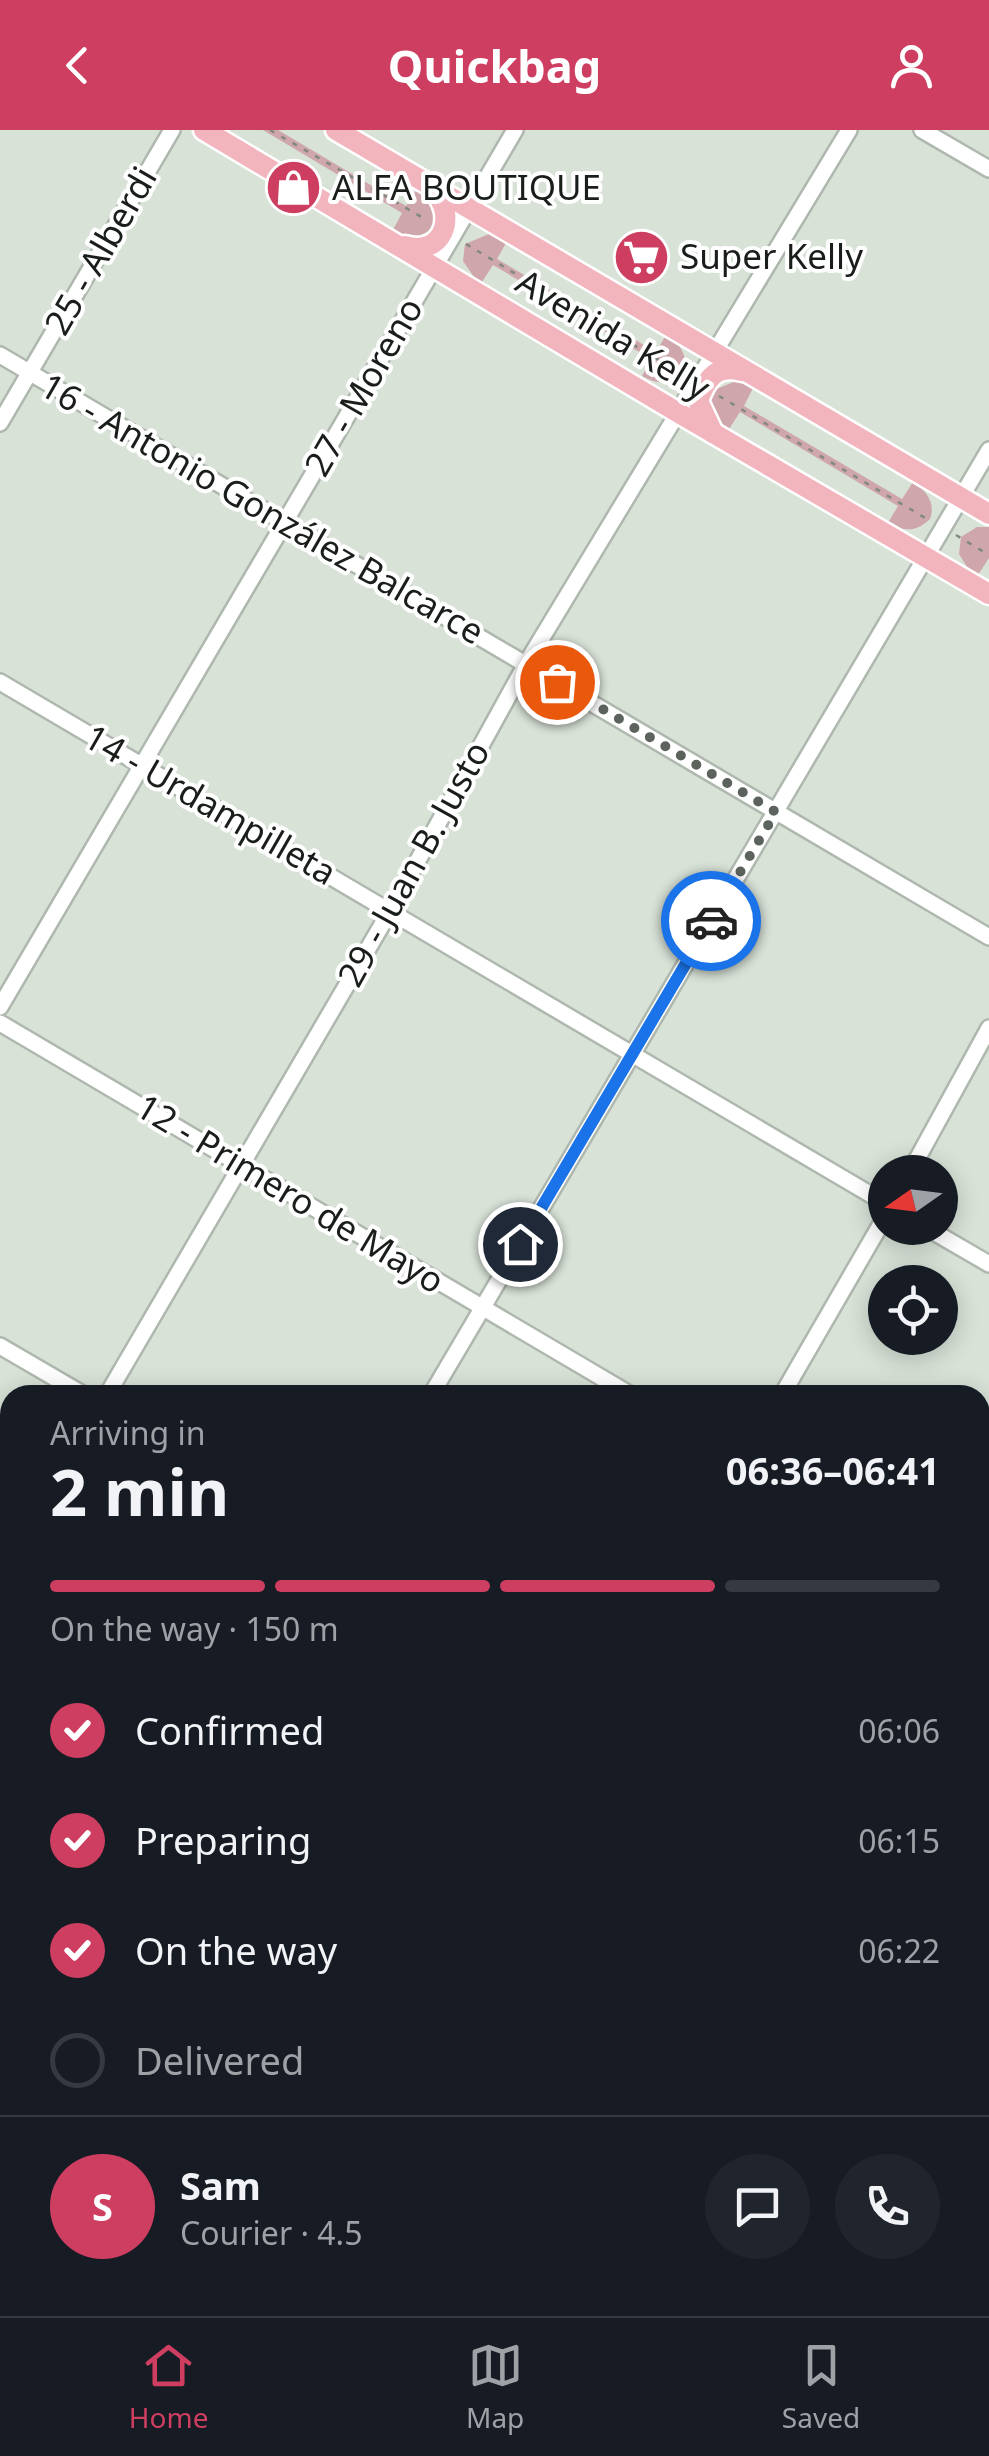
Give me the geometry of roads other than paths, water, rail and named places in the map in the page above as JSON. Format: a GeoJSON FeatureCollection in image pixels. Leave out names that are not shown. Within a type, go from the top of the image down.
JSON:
{"type":"FeatureCollection","features":[{"type":"Feature","properties":{"kind":"main road","name":"Avenida Kelly"},"geometry":{"type":"LineString","coordinates":[[336,130],[989,514]]}},
{"type":"Feature","properties":{"kind":"main road","name":"Avenida Kelly"},"geometry":{"type":"LineString","coordinates":[[212,133],[989,594]]}},
{"type":"Feature","properties":{"kind":"main road"},"geometry":{"type":"LineString","coordinates":[[398,244],[416,249],[432,245],[443,230],[448,216],[443,201],[429,186]]}},
{"type":"Feature","properties":{"kind":"main road"},"geometry":{"type":"LineString","coordinates":[[713,433],[698,401],[703,386],[714,372],[730,368],[749,372]]}},
{"type":"Feature","properties":{"kind":"street","name":"25 - Alberdi"},"geometry":{"type":"LineString","coordinates":[[0,423],[172,130]]}},
{"type":"Feature","properties":{"kind":"street","name":"27 - Moreno"},"geometry":{"type":"LineString","coordinates":[[0,1007],[515,130]]}},
{"type":"Feature","properties":{"kind":"street","name":"29 - Juan B. Justo"},"geometry":{"type":"LineString","coordinates":[[113,1385],[390,911],[526,664],[849,130]]}},
{"type":"Feature","properties":{"kind":"street"},"geometry":{"type":"LineString","coordinates":[[922,130],[989,169]]}},
{"type":"Feature","properties":{"kind":"street","name":"16 - Antonio González Balcarce"},"geometry":{"type":"LineString","coordinates":[[0,355],[989,937]]}},
{"type":"Feature","properties":{"kind":"street"},"geometry":{"type":"LineString","coordinates":[[437,1385],[989,450]]}},
{"type":"Feature","properties":{"kind":"street","name":"14 - Urdampilleta"},"geometry":{"type":"LineString","coordinates":[[0,682],[868,1193]]}},
{"type":"Feature","properties":{"kind":"street","name":"12 - Primero de Mayo"},"geometry":{"type":"LineString","coordinates":[[0,1023],[615,1385]]}},
{"type":"Feature","properties":{"kind":"street"},"geometry":{"type":"LineString","coordinates":[[919,1155],[989,1028]]}},
{"type":"Feature","properties":{"kind":"street"},"geometry":{"type":"LineString","coordinates":[[788,1385],[868,1245]]}},
{"type":"Feature","properties":{"kind":"street"},"geometry":{"type":"LineString","coordinates":[[956,1245],[989,1264]]}},
{"type":"Feature","properties":{"kind":"street"},"geometry":{"type":"LineString","coordinates":[[0,1346],[67,1385]]}},
{"type":"Feature","properties":{"kind":"place","name":"ALFA BOUTIQUE"},"geometry":{"type":"Point","coordinates":[293,188]}},
{"type":"Feature","properties":{"kind":"place","name":"Super Kelly"},"geometry":{"type":"Point","coordinates":[641,257]}}]}
